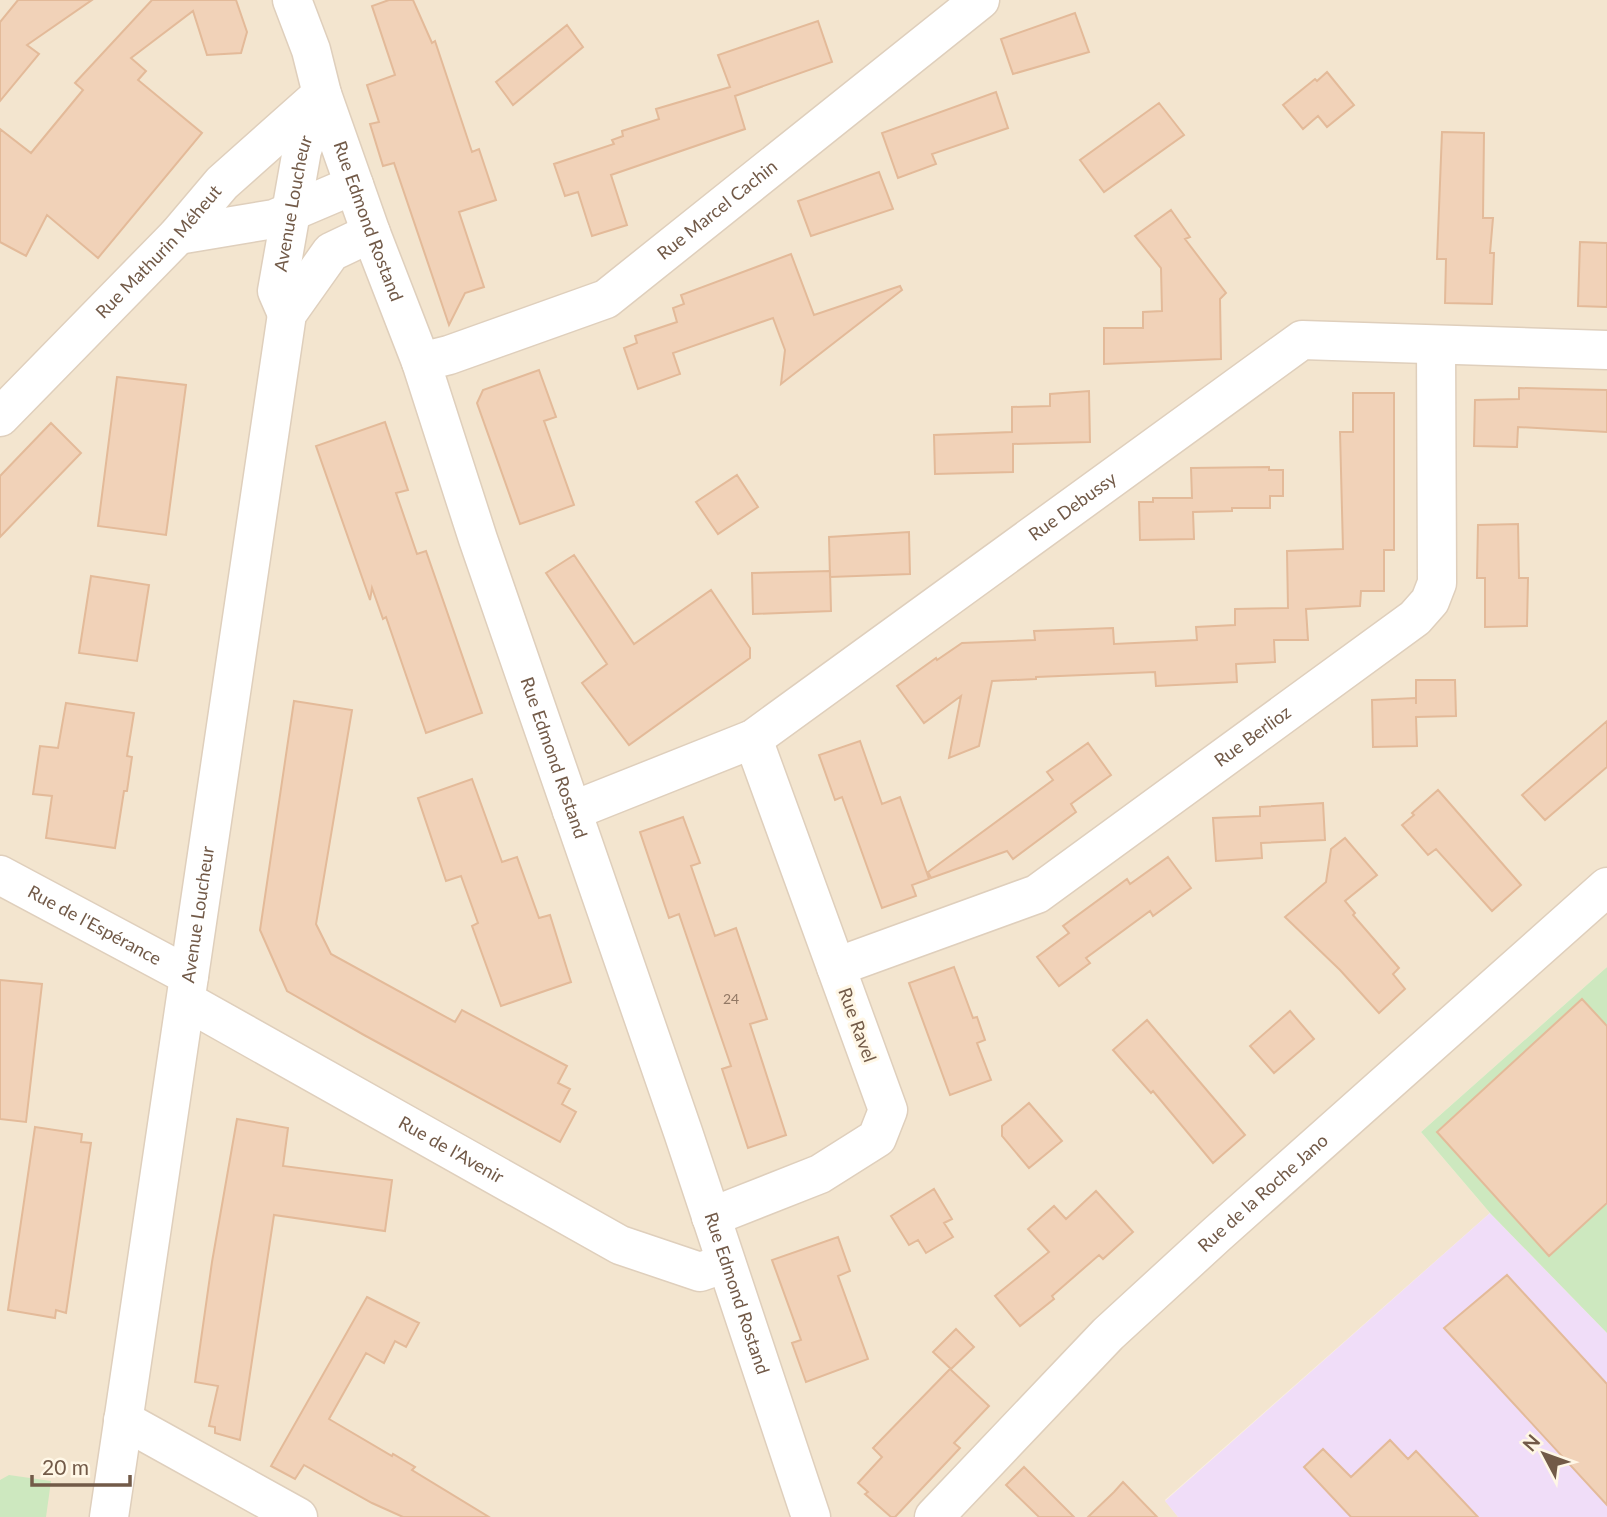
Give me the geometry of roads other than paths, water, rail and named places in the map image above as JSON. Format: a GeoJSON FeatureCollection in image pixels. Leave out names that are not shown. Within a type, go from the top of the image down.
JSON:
{"type":"FeatureCollection","features":[{"type":"Feature","properties":{"kind":"street","name":"Rue Edmond Rostand"},"geometry":{"type":"LineString","coordinates":[[292,0],[371,233],[421,362],[478,539],[811,1517]]}},
{"type":"Feature","properties":{"kind":"street","name":"Rue Marcel Cachin"},"geometry":{"type":"LineString","coordinates":[[421,362],[449,355],[606,299],[981,0]]}},
{"type":"Feature","properties":{"kind":"street","name":"Avenue Loucheur"},"geometry":{"type":"LineString","coordinates":[[287,314],[277,291],[302,150],[322,94]]}},
{"type":"Feature","properties":{"kind":"street","name":"Rue Mathurin Méheut"},"geometry":{"type":"LineString","coordinates":[[0,417],[178,235],[222,183],[322,94]]}},
{"type":"Feature","properties":{"kind":"street"},"geometry":{"type":"LineString","coordinates":[[178,235],[274,219],[354,185]]}},
{"type":"Feature","properties":{"kind":"street","name":"Avenue Loucheur"},"geometry":{"type":"LineString","coordinates":[[108,1517],[287,314],[331,252],[371,233]]}},
{"type":"Feature","properties":{"kind":"street","name":"Rue Debussy"},"geometry":{"type":"LineString","coordinates":[[572,811],[753,738],[1301,340],[1607,350]]}},
{"type":"Feature","properties":{"kind":"street","name":"Rue Berlioz"},"geometry":{"type":"LineString","coordinates":[[836,967],[1037,894],[1415,618],[1430,601],[1437,583],[1436,345]]}},
{"type":"Feature","properties":{"kind":"street","name":"Rue Ravel"},"geometry":{"type":"LineString","coordinates":[[711,1217],[820,1174],[877,1138],[888,1110],[753,738]]}},
{"type":"Feature","properties":{"kind":"street","name":"Rue de l'Espérance"},"geometry":{"type":"LineString","coordinates":[[0,875],[188,989]]}},
{"type":"Feature","properties":{"kind":"street","name":"Rue de la Roche Jano"},"geometry":{"type":"LineString","coordinates":[[934,1517],[1108,1334],[1607,887]]}},
{"type":"Feature","properties":{"kind":"street","name":"Rue de l'Avenir"},"geometry":{"type":"LineString","coordinates":[[188,989],[620,1245],[700,1272],[726,1263]]}},
{"type":"Feature","properties":{"kind":"street"},"geometry":{"type":"LineString","coordinates":[[123,1420],[298,1517]]}}]}
